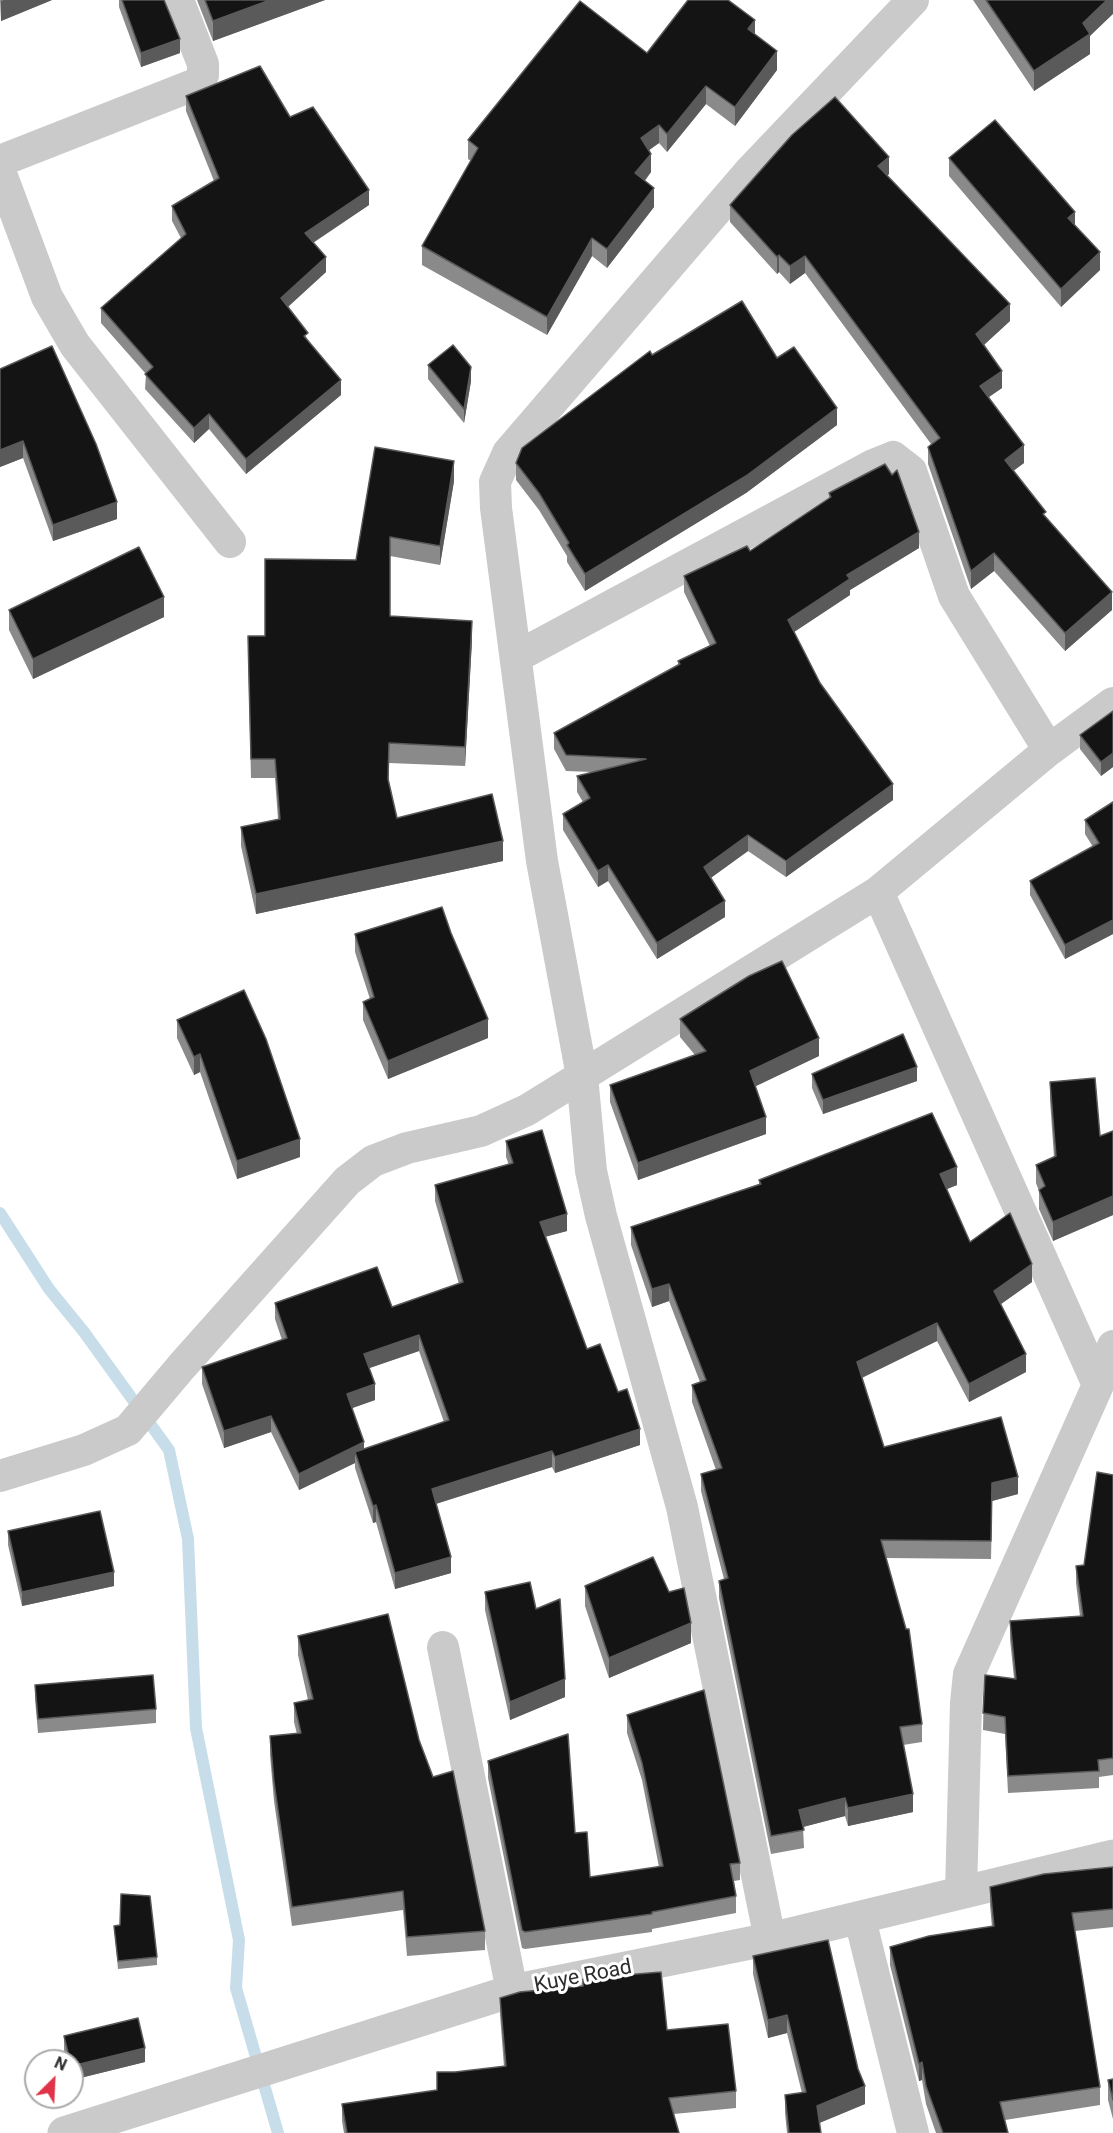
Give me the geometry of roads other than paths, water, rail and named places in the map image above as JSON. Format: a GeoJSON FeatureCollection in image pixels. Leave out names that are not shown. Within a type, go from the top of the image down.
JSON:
{"type":"FeatureCollection","features":[{"type":"Feature","properties":{"kind":"street"},"geometry":{"type":"LineString","coordinates":[[0,161],[196,84],[203,75],[203,64],[178,0]]}},
{"type":"Feature","properties":{"kind":"street"},"geometry":{"type":"LineString","coordinates":[[770,1939],[682,1507],[601,1216],[591,1171],[582,1076],[542,861],[496,508],[495,482],[508,453],[751,170],[913,0]]}},
{"type":"Feature","properties":{"kind":"street"},"geometry":{"type":"LineString","coordinates":[[0,171],[47,297],[75,345],[230,542]]}},
{"type":"Feature","properties":{"kind":"street"},"geometry":{"type":"LineString","coordinates":[[516,657],[873,465],[893,457],[911,471],[954,596],[1049,750]]}},
{"type":"Feature","properties":{"kind":"street"},"geometry":{"type":"LineString","coordinates":[[0,1476],[84,1450],[128,1430],[347,1181],[373,1161],[407,1148],[481,1131],[526,1110],[582,1076],[878,892],[1049,750],[1113,703]]}},
{"type":"Feature","properties":{"kind":"street"},"geometry":{"type":"LineString","coordinates":[[878,892],[1098,1385]]}},
{"type":"Feature","properties":{"kind":"street"},"geometry":{"type":"LineString","coordinates":[[961,1893],[966,1703],[969,1674],[1098,1385],[1113,1346]]}},
{"type":"Feature","properties":{"kind":"street"},"geometry":{"type":"LineString","coordinates":[[443,1647],[512,1991]]}},
{"type":"Feature","properties":{"kind":"street","name":"Kuye Road"},"geometry":{"type":"LineString","coordinates":[[64,2133],[512,1991],[860,1919],[1113,1856]]}},
{"type":"Feature","properties":{"kind":"street"},"geometry":{"type":"LineString","coordinates":[[860,1919],[914,2133]]}},
{"type":"Feature","properties":{"kind":"waterway"},"geometry":{"type":"LineString","coordinates":[[0,1213],[49,1289],[84,1332],[169,1450],[188,1539],[196,1728],[239,1940],[236,1988],[278,2133]]}}]}
